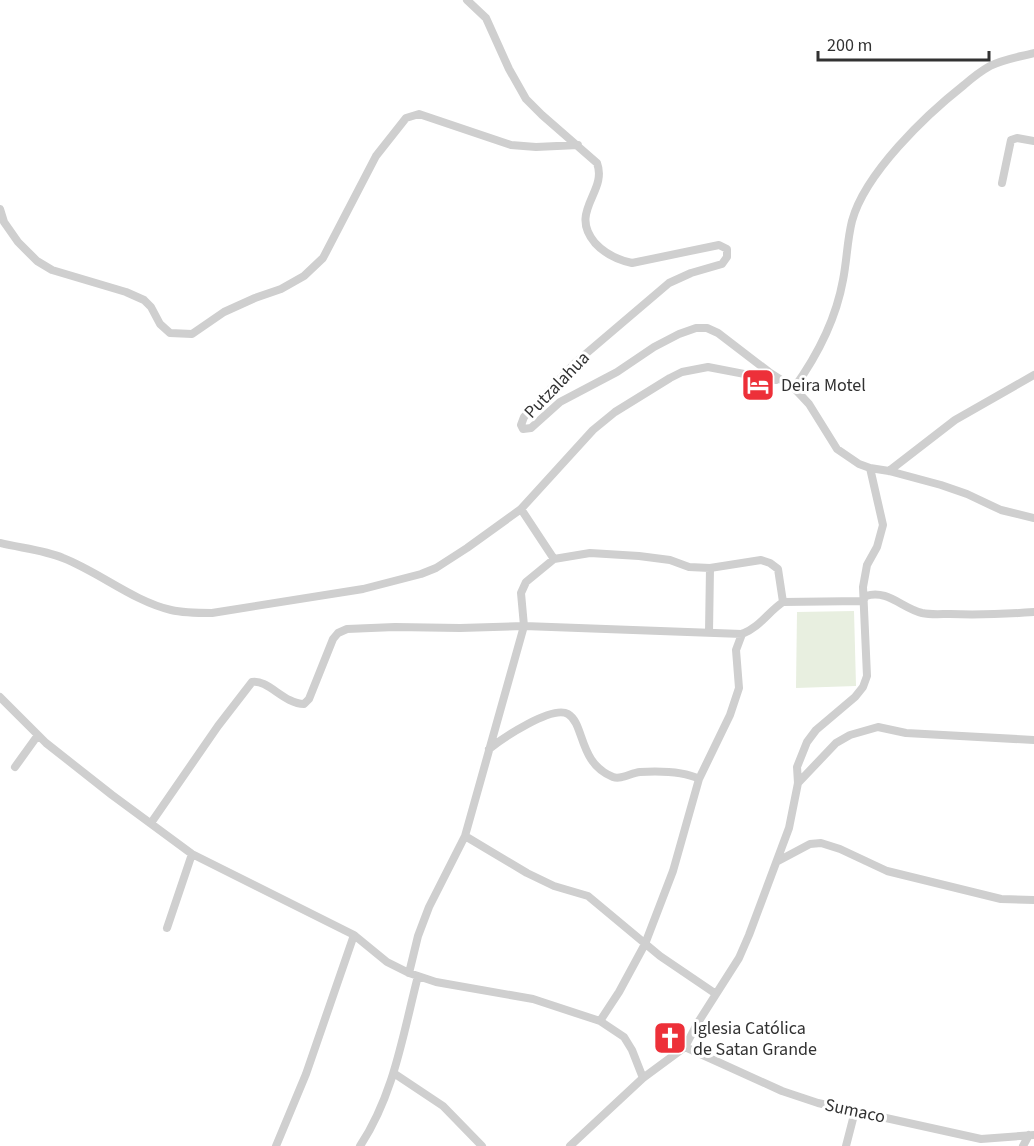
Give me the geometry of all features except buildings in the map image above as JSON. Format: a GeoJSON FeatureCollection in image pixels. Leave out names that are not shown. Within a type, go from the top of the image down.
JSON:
{"type":"FeatureCollection","features":[{"type":"Feature","properties":{"kind":"street","name":"Putzalahua"},"geometry":{"type":"LineString","coordinates":[[467,0],[486,18],[509,69],[526,99],[597,163],[598,179],[585,220],[592,240],[603,251],[632,263],[720,245],[726,247],[727,257],[722,264],[691,273],[669,283],[575,363],[522,420],[523,429],[531,428],[560,402],[617,372],[654,347],[679,334],[696,328],[707,328],[718,333],[794,388],[809,404],[837,449],[859,464],[950,488],[1001,510],[1034,518]]}},
{"type":"Feature","properties":{"kind":"street"},"geometry":{"type":"LineString","coordinates":[[794,388],[819,347],[836,310],[852,219],[868,188],[919,122],[936,106],[990,66],[1034,53]]}},
{"type":"Feature","properties":{"kind":"street"},"geometry":{"type":"LineString","coordinates":[[0,209],[4,222],[18,242],[37,261],[52,270],[144,300],[151,307],[160,324],[170,333],[192,334],[224,312],[281,289],[304,276],[322,258],[376,156],[406,118],[419,114],[512,145],[536,147],[578,145]]}},
{"type":"Feature","properties":{"kind":"street"},"geometry":{"type":"LineString","coordinates":[[1002,183],[1011,140],[1017,138],[1034,141]]}},
{"type":"Feature","properties":{"kind":"street"},"geometry":{"type":"LineString","coordinates":[[0,543],[59,556],[83,566],[149,603],[170,610],[212,613],[363,589],[421,574],[459,553],[521,509],[593,430],[644,392],[682,372],[708,367],[783,381]]}},
{"type":"Feature","properties":{"kind":"street"},"geometry":{"type":"LineString","coordinates":[[889,471],[954,420],[1034,375]]}},
{"type":"Feature","properties":{"kind":"street"},"geometry":{"type":"LineString","coordinates":[[570,1146],[643,1078],[685,1047],[739,958],[778,861],[789,828],[798,783],[797,767],[807,742],[816,730],[855,697],[863,687],[867,676],[862,601],[864,575],[877,547],[883,525],[870,468]]}},
{"type":"Feature","properties":{"kind":"street"},"geometry":{"type":"LineString","coordinates":[[521,509],[554,559]]}},
{"type":"Feature","properties":{"kind":"street"},"geometry":{"type":"LineString","coordinates":[[409,974],[429,907],[465,836],[524,626],[521,593],[526,582],[554,559],[590,553],[639,556],[670,560],[689,567],[710,568],[761,560],[778,569],[783,602]]}},
{"type":"Feature","properties":{"kind":"street"},"geometry":{"type":"LineString","coordinates":[[709,632],[710,568]]}},
{"type":"Feature","properties":{"kind":"street"},"geometry":{"type":"LineString","coordinates":[[152,824],[218,726],[252,682],[261,682],[295,704],[304,704],[309,699],[328,649],[338,633],[347,629],[524,626],[742,634],[759,625],[772,609],[783,602],[862,601],[869,595],[888,596],[904,606],[923,613],[993,615],[1034,612]]}},
{"type":"Feature","properties":{"kind":"street"},"geometry":{"type":"LineString","coordinates":[[724,633],[736,650]]}},
{"type":"Feature","properties":{"kind":"street"},"geometry":{"type":"LineString","coordinates":[[600,1021],[645,944],[673,871],[699,779],[736,700],[739,688],[736,650],[742,634]]}},
{"type":"Feature","properties":{"kind":"street"},"geometry":{"type":"LineString","coordinates":[[0,697],[38,735],[112,795],[192,854],[354,935],[387,962],[409,974],[436,982],[533,999],[600,1021],[624,1037],[643,1078]]}},
{"type":"Feature","properties":{"kind":"street"},"geometry":{"type":"LineString","coordinates":[[489,749],[530,722],[562,712],[569,714],[574,720],[591,759],[612,776],[618,778],[641,772],[661,772],[684,774],[699,779]]}},
{"type":"Feature","properties":{"kind":"street"},"geometry":{"type":"LineString","coordinates":[[798,783],[836,743],[850,735],[878,727],[906,733],[1034,740]]}},
{"type":"Feature","properties":{"kind":"street"},"geometry":{"type":"LineString","coordinates":[[15,767],[38,735]]}},
{"type":"Feature","properties":{"kind":"street"},"geometry":{"type":"LineString","coordinates":[[465,836],[527,873],[554,886],[588,896],[645,944],[716,994]]}},
{"type":"Feature","properties":{"kind":"street"},"geometry":{"type":"LineString","coordinates":[[778,861],[810,844],[821,843],[840,849],[886,871],[1001,899],[1034,900]]}},
{"type":"Feature","properties":{"kind":"street"},"geometry":{"type":"LineString","coordinates":[[167,928],[192,854]]}},
{"type":"Feature","properties":{"kind":"street"},"geometry":{"type":"LineString","coordinates":[[276,1146],[306,1074],[354,935]]}},
{"type":"Feature","properties":{"kind":"street"},"geometry":{"type":"LineString","coordinates":[[360,1146],[395,1074],[418,976]]}},
{"type":"Feature","properties":{"kind":"street","name":"Sumaco"},"geometry":{"type":"LineString","coordinates":[[685,1047],[800,1098],[981,1139],[1031,1135]]}},
{"type":"Feature","properties":{"kind":"street"},"geometry":{"type":"LineString","coordinates":[[395,1074],[443,1106],[482,1146]]}},
{"type":"Feature","properties":{"kind":"street"},"geometry":{"type":"LineString","coordinates":[[846,1146],[855,1111]]}},
{"type":"Feature","properties":{"kind":"street"},"geometry":{"type":"LineString","coordinates":[[1023,1146],[1031,1135]]}},
{"type":"Feature","properties":{"kind":"green space"},"geometry":{"type":"Polygon","coordinates":[[[854,611],[856,686],[796,688],[797,612],[854,611]]]}},
{"type":"Feature","properties":{"kind":"place","name":"Deira Motel"},"geometry":{"type":"Point","coordinates":[758,385]}},
{"type":"Feature","properties":{"kind":"place","name":"Iglesia Católica de Satan Grande"},"geometry":{"type":"Point","coordinates":[670,1038]}}]}
